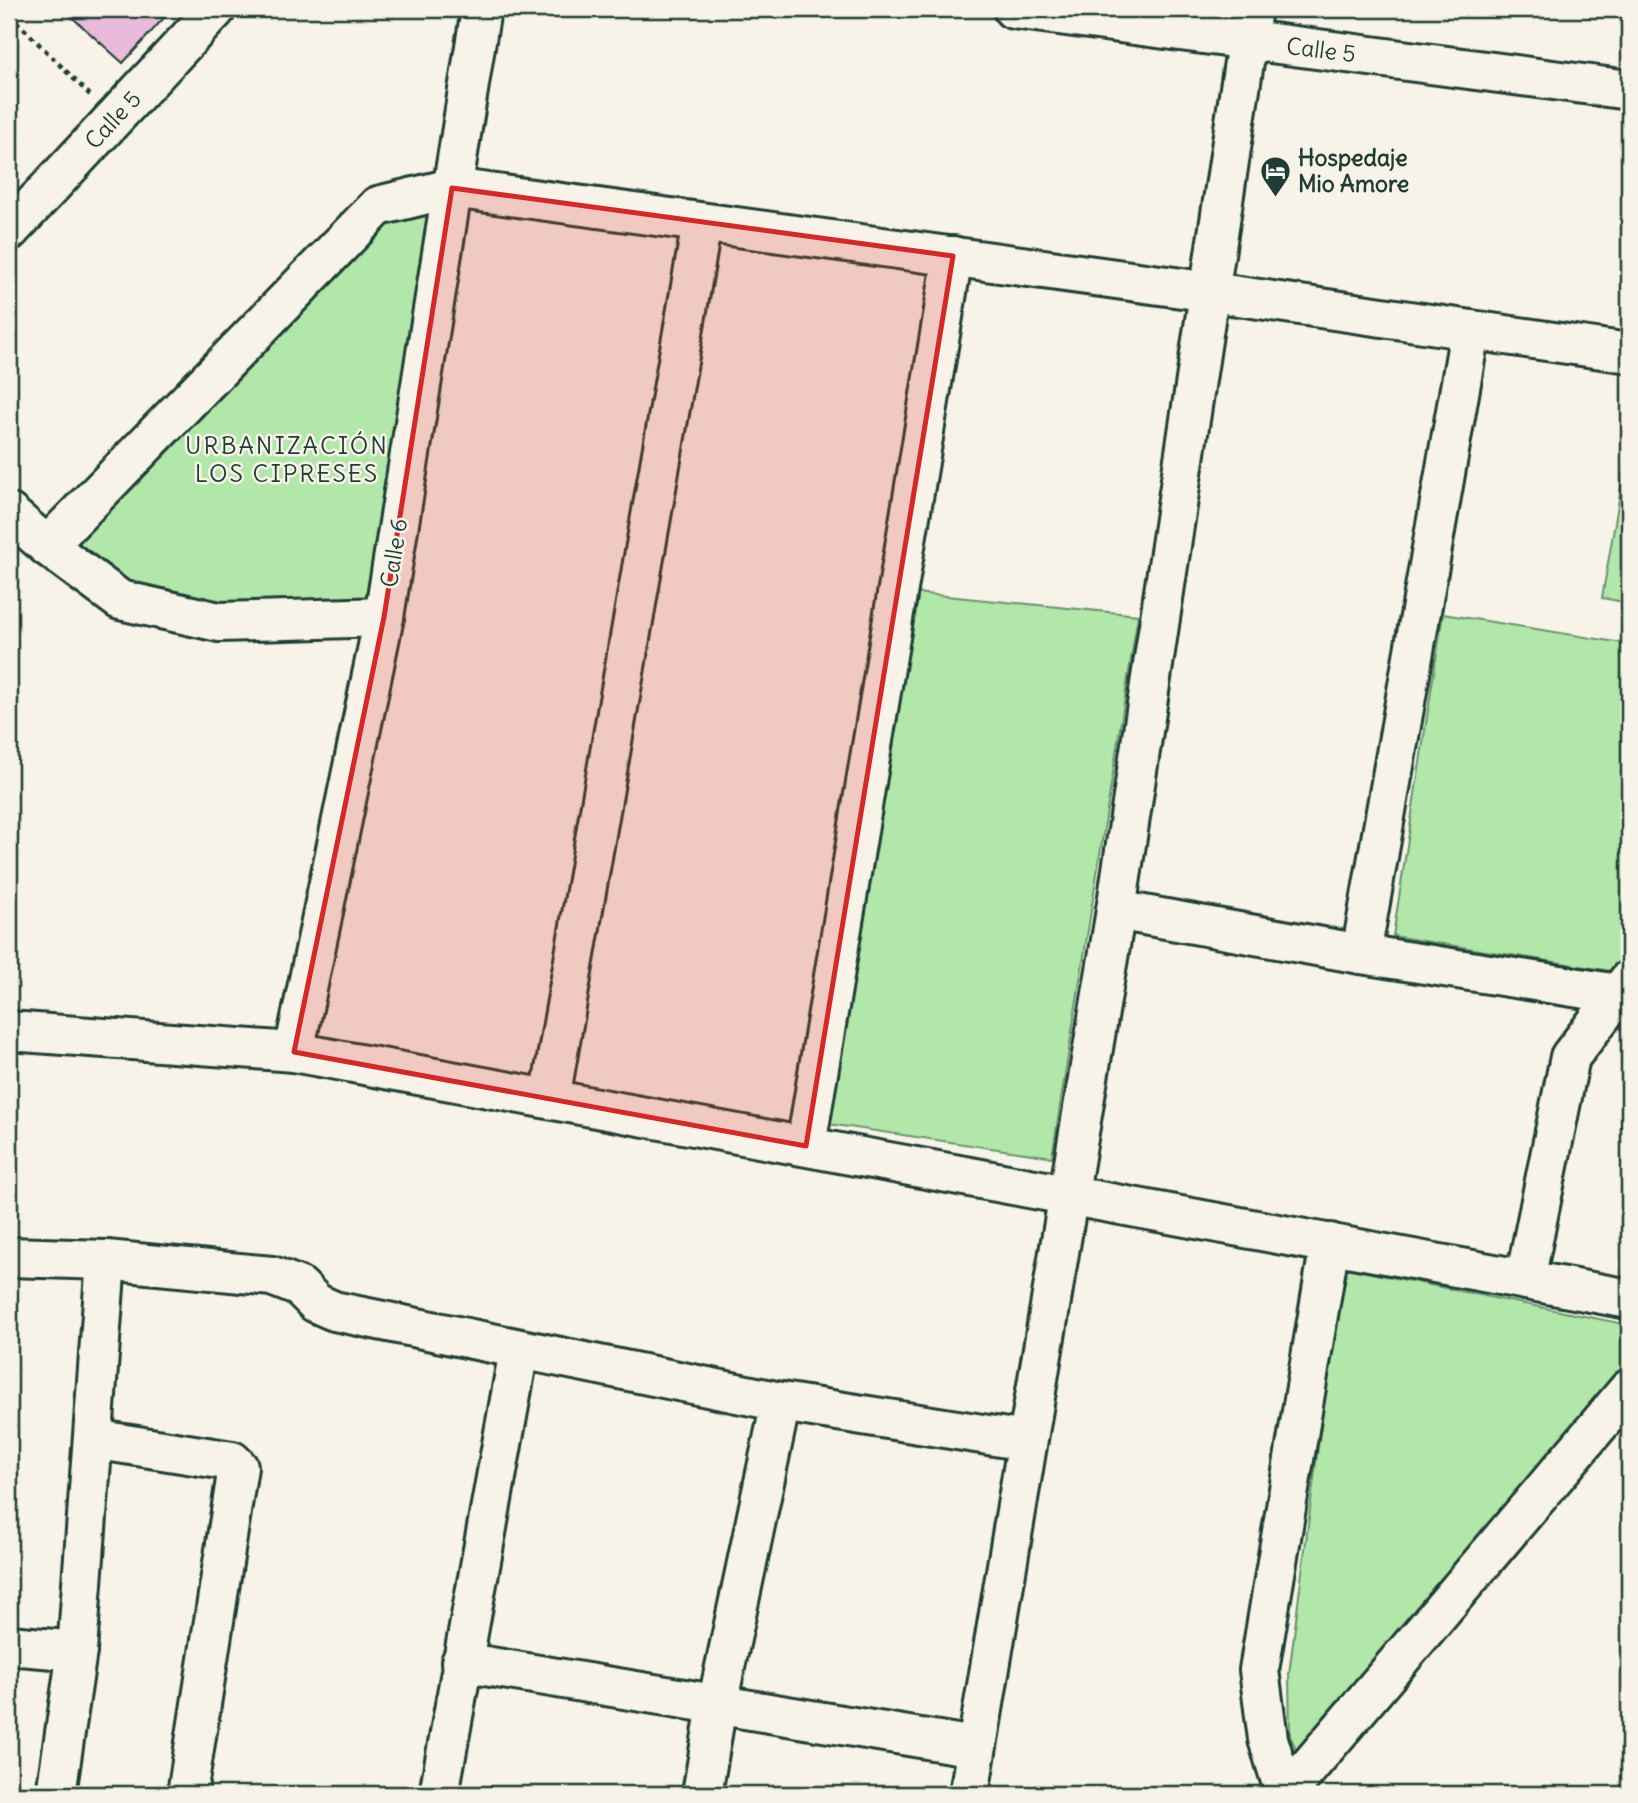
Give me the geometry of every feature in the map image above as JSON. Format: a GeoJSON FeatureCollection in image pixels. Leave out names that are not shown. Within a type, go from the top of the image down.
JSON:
{"type":"FeatureCollection","features":[{"type":"Feature","properties":{"kind":"street","name":"Calle 5"},"geometry":{"type":"LineString","coordinates":[[9,231],[216,9]]}},
{"type":"Feature","properties":{"kind":"street","name":"Calle 6"},"geometry":{"type":"LineString","coordinates":[[294,1052],[384,617],[481,9]]}},
{"type":"Feature","properties":{"kind":"street","name":"Calle 5"},"geometry":{"type":"LineString","coordinates":[[1013,9],[1250,25],[1629,90]]}},
{"type":"Feature","properties":{"kind":"street"},"geometry":{"type":"LineString","coordinates":[[969,1794],[1116,910],[1250,25]]}},
{"type":"Feature","properties":{"kind":"street"},"geometry":{"type":"LineString","coordinates":[[47,547],[378,206],[452,188],[1211,292],[1629,353]]}},
{"type":"Feature","properties":{"kind":"street"},"geometry":{"type":"LineString","coordinates":[[550,1099],[702,223]]}},
{"type":"Feature","properties":{"kind":"street"},"geometry":{"type":"LineString","coordinates":[[806,1146],[953,256]]}},
{"type":"Feature","properties":{"kind":"street"},"geometry":{"type":"LineString","coordinates":[[1361,954],[1470,331]]}},
{"type":"Feature","properties":{"kind":"street"},"geometry":{"type":"LineString","coordinates":[[9,513],[47,547],[120,600],[219,622],[384,617]]}},
{"type":"Feature","properties":{"kind":"street"},"geometry":{"type":"LineString","coordinates":[[1116,910],[1361,954],[1623,987],[1570,1057],[1525,1280]]}},
{"type":"Feature","properties":{"kind":"street"},"geometry":{"type":"LineString","coordinates":[[9,1031],[294,1052],[1068,1193],[1629,1299]]}},
{"type":"Feature","properties":{"kind":"street"},"geometry":{"type":"LineString","coordinates":[[1286,1794],[1268,1739],[1259,1670],[1330,1243]]}},
{"type":"Feature","properties":{"kind":"street"},"geometry":{"type":"LineString","coordinates":[[9,1257],[106,1260],[272,1276],[300,1287],[326,1309],[780,1402],[1026,1441]]}},
{"type":"Feature","properties":{"kind":"street"},"geometry":{"type":"LineString","coordinates":[[56,1794],[77,1651],[106,1260]]}},
{"type":"Feature","properties":{"kind":"street"},"geometry":{"type":"LineString","coordinates":[[439,1794],[519,1350]]}},
{"type":"Feature","properties":{"kind":"street"},"geometry":{"type":"LineString","coordinates":[[1286,1794],[1629,1388]]}},
{"type":"Feature","properties":{"kind":"street"},"geometry":{"type":"LineString","coordinates":[[702,1794],[717,1705],[780,1402]]}},
{"type":"Feature","properties":{"kind":"street"},"geometry":{"type":"LineString","coordinates":[[93,1439],[232,1461],[238,1467],[187,1794]]}},
{"type":"Feature","properties":{"kind":"street"},"geometry":{"type":"LineString","coordinates":[[9,1645],[77,1651]]}},
{"type":"Feature","properties":{"kind":"street"},"geometry":{"type":"LineString","coordinates":[[461,1662],[975,1746]]}},
{"type":"Feature","properties":{"kind":"path"},"geometry":{"type":"LineString","coordinates":[[9,14],[114,119]]}},
{"type":"Feature","properties":{"kind":"highlighted area"},"geometry":{"type":"Polygon","coordinates":[[[452,188],[953,256],[806,1146],[294,1052],[384,617],[452,188]]]}},
{"type":"Feature","properties":{"kind":"shaded area"},"geometry":{"type":"Polygon","coordinates":[[[1394,9],[1449,9],[1448,16],[1394,9]]]}},
{"type":"Feature","properties":{"kind":"green space"},"geometry":{"type":"Polygon","coordinates":[[[427,215],[372,599],[218,607],[132,585],[67,542],[381,224],[427,215]]]}},
{"type":"Feature","properties":{"kind":"green space"},"geometry":{"type":"Polygon","coordinates":[[[1625,464],[1629,464],[1629,603],[1602,598],[1625,464]]]}},
{"type":"Feature","properties":{"kind":"green space"},"geometry":{"type":"Polygon","coordinates":[[[916,593],[1138,615],[1052,1157],[828,1124],[916,593]]]}},
{"type":"Feature","properties":{"kind":"green space"},"geometry":{"type":"Polygon","coordinates":[[[1443,614],[1629,644],[1629,958],[1617,972],[1393,936],[1443,614]]]}},
{"type":"Feature","properties":{"kind":"green space"},"geometry":{"type":"Polygon","coordinates":[[[1341,1267],[1629,1325],[1629,1365],[1303,1764],[1290,1736],[1289,1674],[1341,1267]]]}},
{"type":"Feature","properties":{"kind":"building"},"geometry":{"type":"Polygon","coordinates":[[[63,9],[172,9],[123,63],[63,9]]]}},
{"type":"Feature","properties":{"kind":"place","name":"Hospedaje Mio Amore"},"geometry":{"type":"Point","coordinates":[1275,198]}},
{"type":"Feature","properties":{"kind":"district","name":"URBANIZACIÓN LOS CIPRESES"},"geometry":{"type":"Point","coordinates":[287,460]}}]}
